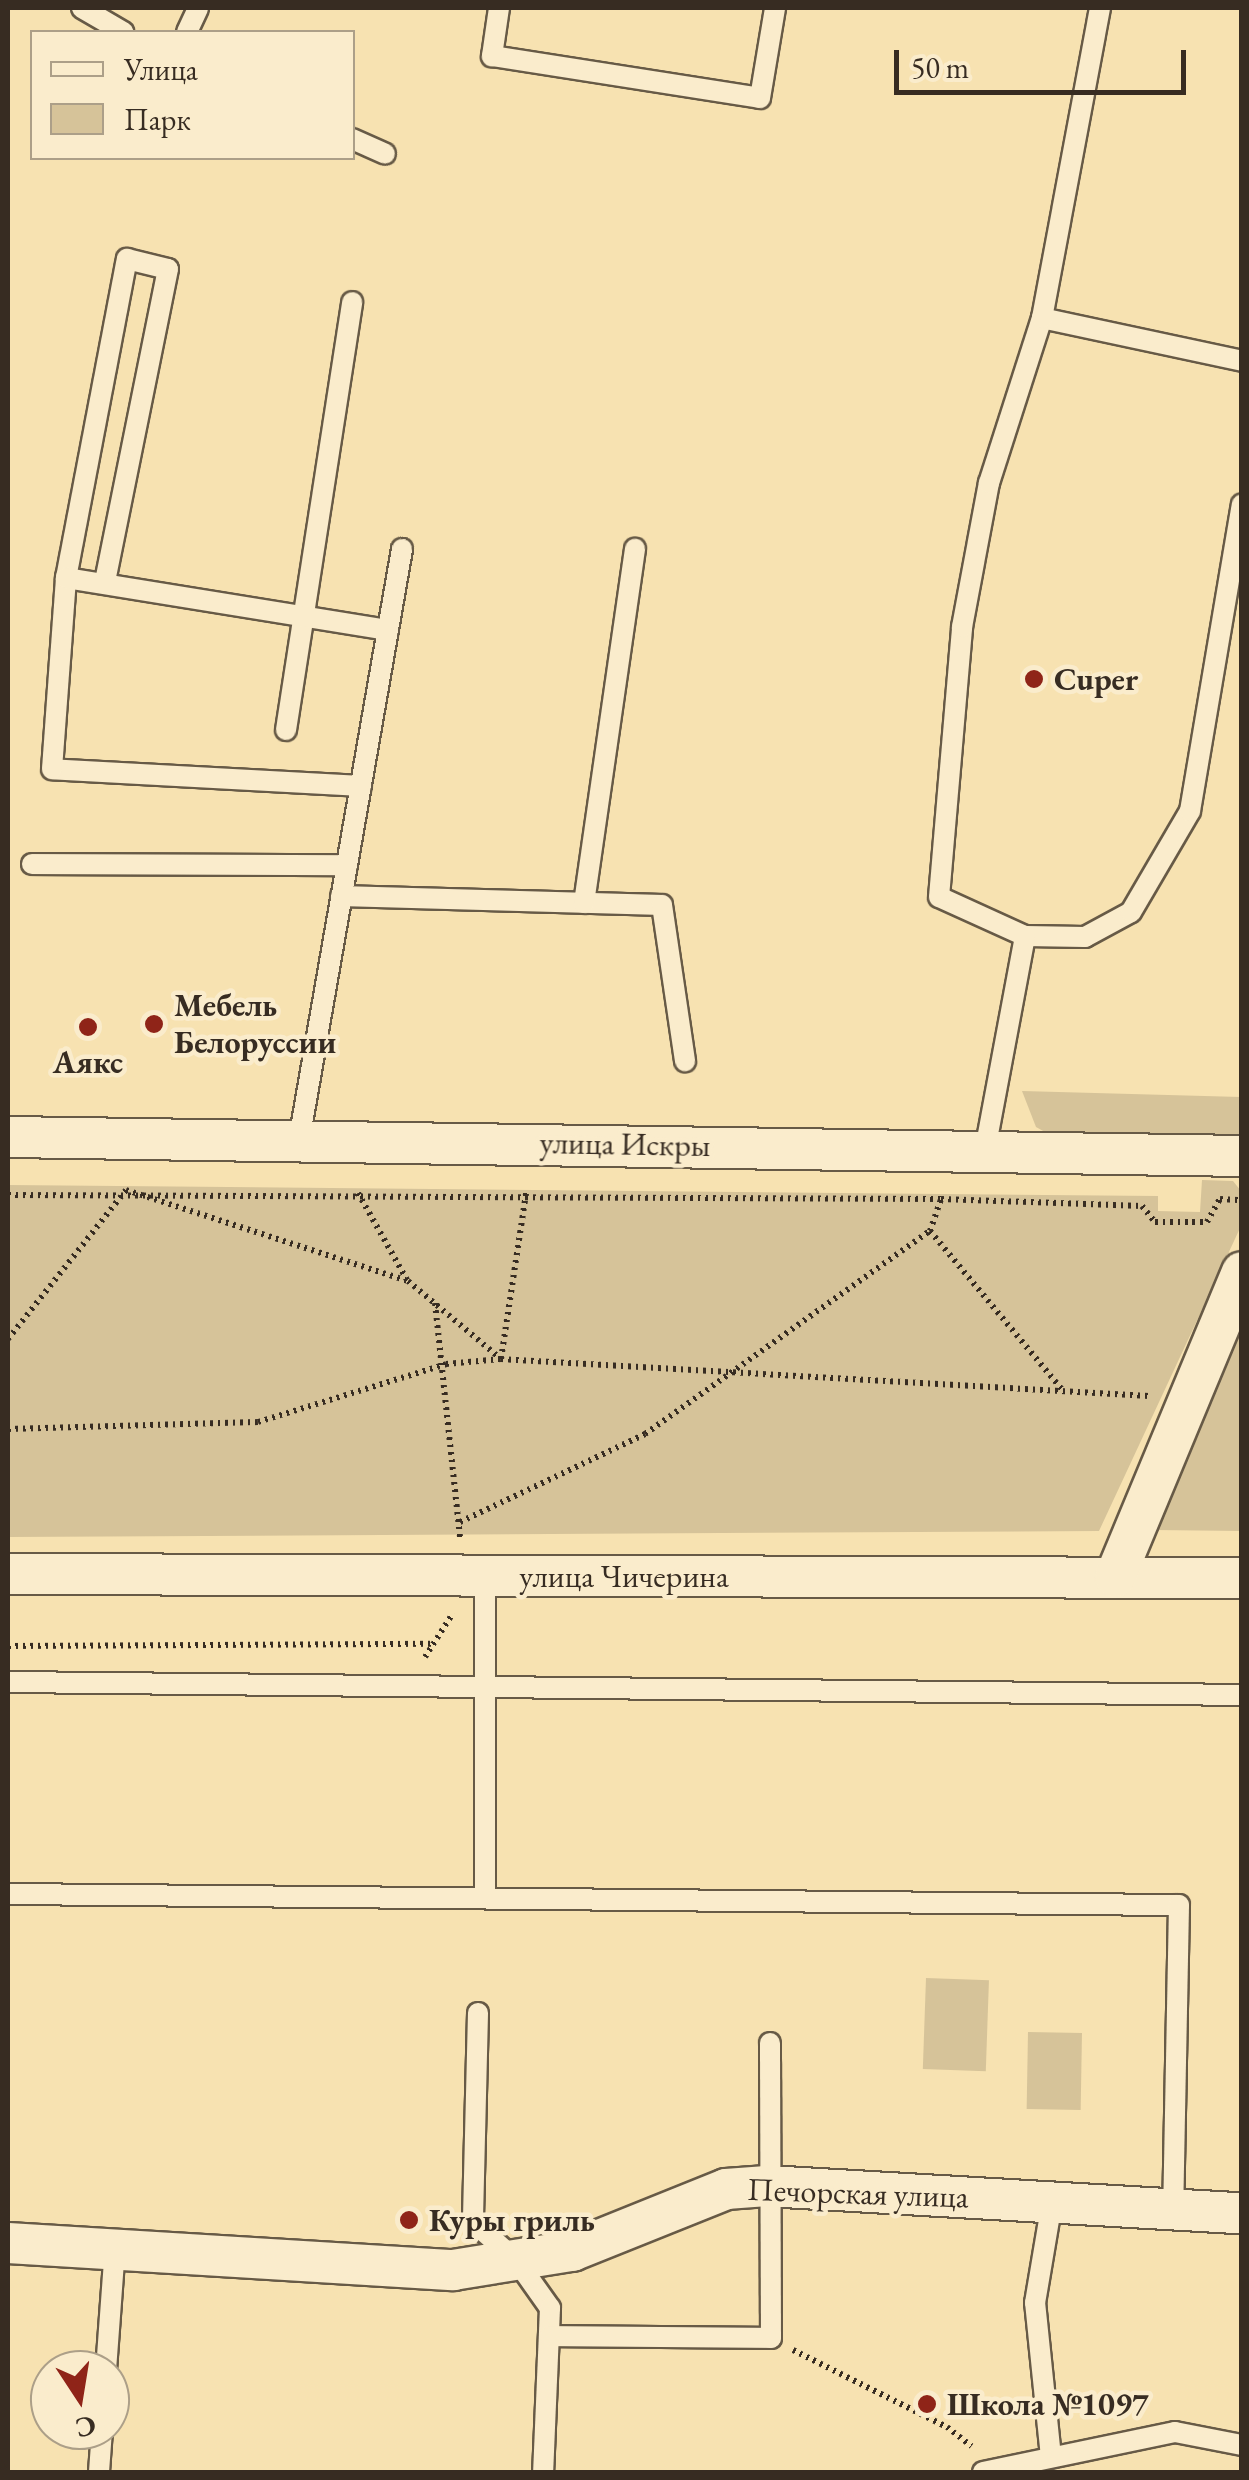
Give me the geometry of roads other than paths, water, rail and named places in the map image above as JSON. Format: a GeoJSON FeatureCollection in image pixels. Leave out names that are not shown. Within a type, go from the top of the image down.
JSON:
{"type":"FeatureCollection","features":[{"type":"Feature","properties":{"kind":"street","name":"улица Искры"},"geometry":{"type":"LineString","coordinates":[[8,1137],[534,1142],[1242,1156]]}},
{"type":"Feature","properties":{"kind":"street"},"geometry":{"type":"LineString","coordinates":[[1115,1578],[1242,1272]]}},
{"type":"Feature","properties":{"kind":"street","name":"улица Чичерина"},"geometry":{"type":"LineString","coordinates":[[8,1574],[473,1589],[1242,1578]]}},
{"type":"Feature","properties":{"kind":"street","name":"Печорская улица"},"geometry":{"type":"LineString","coordinates":[[8,2243],[453,2270],[572,2250],[726,2189],[766,2186],[1242,2213]]}},
{"type":"Feature","properties":{"kind":"lane"},"geometry":{"type":"LineString","coordinates":[[82,8],[120,30]]}},
{"type":"Feature","properties":{"kind":"lane"},"geometry":{"type":"LineString","coordinates":[[500,8],[492,56],[760,98],[775,8]]}},
{"type":"Feature","properties":{"kind":"lane"},"geometry":{"type":"LineString","coordinates":[[1100,8],[1042,318],[989,484],[962,627],[939,897],[1025,936],[1085,937],[1131,912],[1190,812],[1242,504]]}},
{"type":"Feature","properties":{"kind":"lane"},"geometry":{"type":"LineString","coordinates":[[355,141],[385,154]]}},
{"type":"Feature","properties":{"kind":"lane"},"geometry":{"type":"LineString","coordinates":[[105,582],[168,268],[127,260],[66,578],[52,770],[361,786]]}},
{"type":"Feature","properties":{"kind":"lane"},"geometry":{"type":"LineString","coordinates":[[286,730],[352,302]]}},
{"type":"Feature","properties":{"kind":"lane"},"geometry":{"type":"LineString","coordinates":[[1042,318],[1242,362]]}},
{"type":"Feature","properties":{"kind":"lane"},"geometry":{"type":"LineString","coordinates":[[299,1140],[402,549]]}},
{"type":"Feature","properties":{"kind":"lane"},"geometry":{"type":"LineString","coordinates":[[584,903],[635,549]]}},
{"type":"Feature","properties":{"kind":"lane"},"geometry":{"type":"LineString","coordinates":[[66,578],[388,630]]}},
{"type":"Feature","properties":{"kind":"lane"},"geometry":{"type":"LineString","coordinates":[[32,864],[347,865]]}},
{"type":"Feature","properties":{"kind":"lane"},"geometry":{"type":"LineString","coordinates":[[341,896],[662,905],[685,1061]]}},
{"type":"Feature","properties":{"kind":"lane"},"geometry":{"type":"LineString","coordinates":[[968,1150],[1025,936]]}},
{"type":"Feature","properties":{"kind":"lane"},"geometry":{"type":"LineString","coordinates":[[473,1589],[488,1684],[485,1896]]}},
{"type":"Feature","properties":{"kind":"lane"},"geometry":{"type":"LineString","coordinates":[[8,1682],[488,1684],[1242,1695]]}},
{"type":"Feature","properties":{"kind":"lane"},"geometry":{"type":"LineString","coordinates":[[8,1894],[1179,1905],[1174,2209]]}},
{"type":"Feature","properties":{"kind":"lane"},"geometry":{"type":"LineString","coordinates":[[478,2013],[474,2222],[516,2260],[550,2308],[544,2472]]}},
{"type":"Feature","properties":{"kind":"lane"},"geometry":{"type":"LineString","coordinates":[[550,2336],[771,2338],[766,2186],[770,2043]]}},
{"type":"Feature","properties":{"kind":"lane"},"geometry":{"type":"LineString","coordinates":[[1050,2457],[1035,2304],[1052,2202]]}},
{"type":"Feature","properties":{"kind":"lane"},"geometry":{"type":"LineString","coordinates":[[107,2350],[115,2248]]}},
{"type":"Feature","properties":{"kind":"lane"},"geometry":{"type":"LineString","coordinates":[[986,2472],[1175,2432],[1242,2445]]}},
{"type":"Feature","properties":{"kind":"place","name":"Cuper"},"geometry":{"type":"Point","coordinates":[1034,679]}},
{"type":"Feature","properties":{"kind":"place","name":"Мебель Белоруссии"},"geometry":{"type":"Point","coordinates":[154,1024]}},
{"type":"Feature","properties":{"kind":"place","name":"Аякс"},"geometry":{"type":"Point","coordinates":[88,1027]}},
{"type":"Feature","properties":{"kind":"place","name":"Куры гриль"},"geometry":{"type":"Point","coordinates":[409,2220]}},
{"type":"Feature","properties":{"kind":"place","name":"Школа №1097"},"geometry":{"type":"Point","coordinates":[927,2404]}}]}
